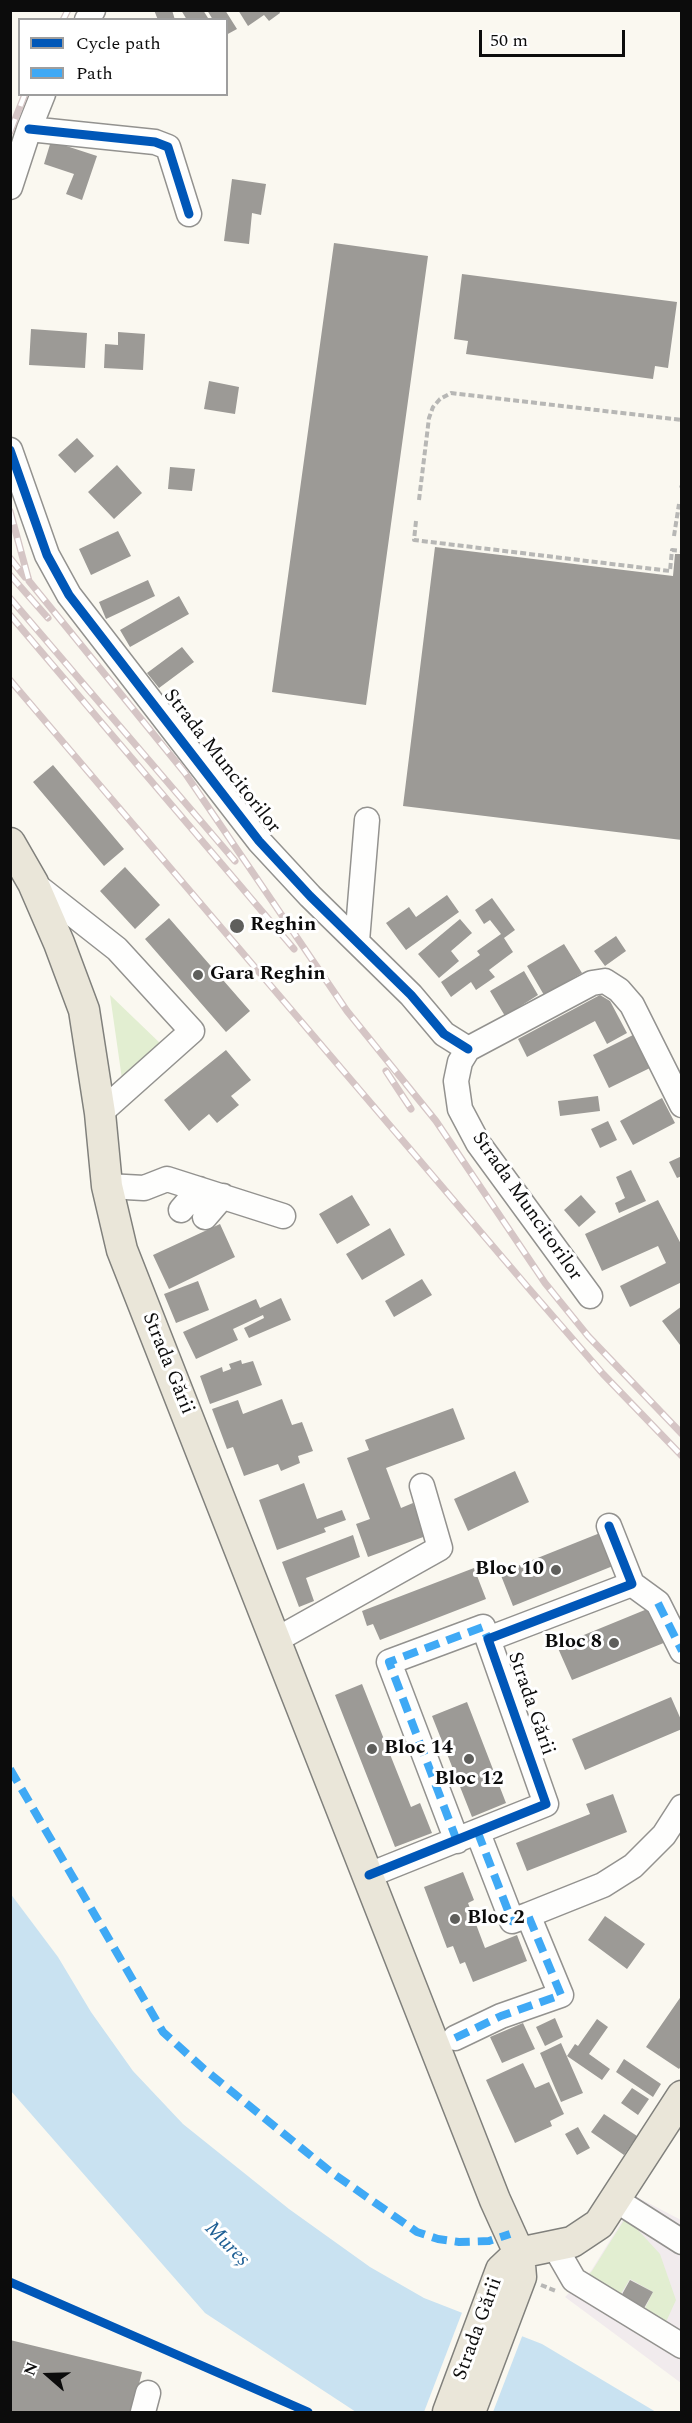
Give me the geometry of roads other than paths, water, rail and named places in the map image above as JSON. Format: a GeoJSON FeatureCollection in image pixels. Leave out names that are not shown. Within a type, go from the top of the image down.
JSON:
{"type":"FeatureCollection","features":[{"type":"Feature","properties":{"kind":"main road","name":"Strada Gării"},"geometry":{"type":"LineString","coordinates":[[10,843],[33,883],[84,1010],[100,1113],[107,1186],[122,1250],[369,1875],[495,2200],[519,2271],[470,2412]]}},
{"type":"Feature","properties":{"kind":"main road"},"geometry":{"type":"LineString","coordinates":[[519,2271],[555,2247],[585,2235],[599,2224],[681,2096]]}},
{"type":"Feature","properties":{"kind":"main road","name":"Strada Gării"},"geometry":{"type":"LineString","coordinates":[[448,2412],[519,2271]]}},
{"type":"Feature","properties":{"kind":"street"},"geometry":{"type":"LineString","coordinates":[[10,187],[28,129],[42,96]]}},
{"type":"Feature","properties":{"kind":"street"},"geometry":{"type":"LineString","coordinates":[[28,129],[155,142],[168,147],[189,214]]}},
{"type":"Feature","properties":{"kind":"street","name":"Strada Muncitorilor"},"geometry":{"type":"LineString","coordinates":[[10,450],[47,555],[69,595],[259,841],[310,896],[411,996],[444,1034],[468,1049],[460,1062],[456,1081],[460,1109],[477,1143],[590,1296]]}},
{"type":"Feature","properties":{"kind":"street"},"geometry":{"type":"LineString","coordinates":[[357,941],[367,820]]}},
{"type":"Feature","properties":{"kind":"street"},"geometry":{"type":"LineString","coordinates":[[33,883],[117,949],[192,1031],[100,1113]]}},
{"type":"Feature","properties":{"kind":"street"},"geometry":{"type":"LineString","coordinates":[[468,1049],[592,983],[605,981],[620,990],[632,1005],[681,1105]]}},
{"type":"Feature","properties":{"kind":"street"},"geometry":{"type":"LineString","coordinates":[[107,1186],[144,1188],[160,1179],[283,1216]]}},
{"type":"Feature","properties":{"kind":"street"},"geometry":{"type":"LineString","coordinates":[[199,1189],[181,1210],[199,1189]]}},
{"type":"Feature","properties":{"kind":"street"},"geometry":{"type":"LineString","coordinates":[[276,1640],[440,1548],[422,1486]]}},
{"type":"Feature","properties":{"kind":"street"},"geometry":{"type":"LineString","coordinates":[[609,1526],[632,1584],[658,1603],[681,1651]]}},
{"type":"Feature","properties":{"kind":"street","name":"Strada Gării"},"geometry":{"type":"LineString","coordinates":[[488,1639],[632,1584]]}},
{"type":"Feature","properties":{"kind":"street","name":"Strada Gării"},"geometry":{"type":"LineString","coordinates":[[369,1875],[467,1837],[546,1804],[483,1627],[389,1662],[467,1837],[512,1921],[528,1915]]}},
{"type":"Feature","properties":{"kind":"street"},"geometry":{"type":"LineString","coordinates":[[455,2038],[501,2016],[561,1995],[528,1915],[603,1885],[633,1866],[664,1835],[681,1807]]}},
{"type":"Feature","properties":{"kind":"street"},"geometry":{"type":"LineString","coordinates":[[616,2200],[681,2242]]}},
{"type":"Feature","properties":{"kind":"street"},"geometry":{"type":"LineString","coordinates":[[555,2247],[574,2280],[681,2346]]}},
{"type":"Feature","properties":{"kind":"water","name":"Mureș"},"geometry":{"type":"Polygon","coordinates":[[[10,1893],[58,1957],[91,2012],[133,2071],[183,2124],[289,2209],[370,2267],[424,2298],[542,2344],[656,2412],[356,2412],[205,2313],[11,2091],[10,1893]]]}},
{"type":"Feature","properties":{"kind":"railway"},"geometry":{"type":"LineString","coordinates":[[64,18],[68,10]]}},
{"type":"Feature","properties":{"kind":"railway"},"geometry":{"type":"LineString","coordinates":[[10,132],[24,96]]}},
{"type":"Feature","properties":{"kind":"railway"},"geometry":{"type":"LineString","coordinates":[[10,511],[29,581],[185,773],[347,1011],[436,1121],[545,1283],[588,1336],[682,1434]]}},
{"type":"Feature","properties":{"kind":"railway"},"geometry":{"type":"LineString","coordinates":[[10,558],[25,577]]}},
{"type":"Feature","properties":{"kind":"railway"},"geometry":{"type":"LineString","coordinates":[[10,575],[48,618]]}},
{"type":"Feature","properties":{"kind":"railway"},"geometry":{"type":"LineString","coordinates":[[10,598],[235,861]]}},
{"type":"Feature","properties":{"kind":"railway"},"geometry":{"type":"LineString","coordinates":[[10,615],[294,949]]}},
{"type":"Feature","properties":{"kind":"railway"},"geometry":{"type":"LineString","coordinates":[[10,680],[531,1291],[603,1374],[682,1456]]}},
{"type":"Feature","properties":{"kind":"railway"},"geometry":{"type":"LineString","coordinates":[[386,1071],[411,1109]]}},
{"type":"Feature","properties":{"kind":"place","name":"Reghin"},"geometry":{"type":"Point","coordinates":[237,926]}},
{"type":"Feature","properties":{"kind":"place","name":"Gara Reghin"},"geometry":{"type":"Point","coordinates":[198,975]}},
{"type":"Feature","properties":{"kind":"place","name":"Bloc 10"},"geometry":{"type":"Point","coordinates":[556,1570]}},
{"type":"Feature","properties":{"kind":"place","name":"Bloc 8"},"geometry":{"type":"Point","coordinates":[614,1643]}},
{"type":"Feature","properties":{"kind":"place","name":"Bloc 14"},"geometry":{"type":"Point","coordinates":[372,1749]}},
{"type":"Feature","properties":{"kind":"place","name":"Bloc 12"},"geometry":{"type":"Point","coordinates":[469,1759]}},
{"type":"Feature","properties":{"kind":"place","name":"Bloc 2"},"geometry":{"type":"Point","coordinates":[455,1919]}}]}
